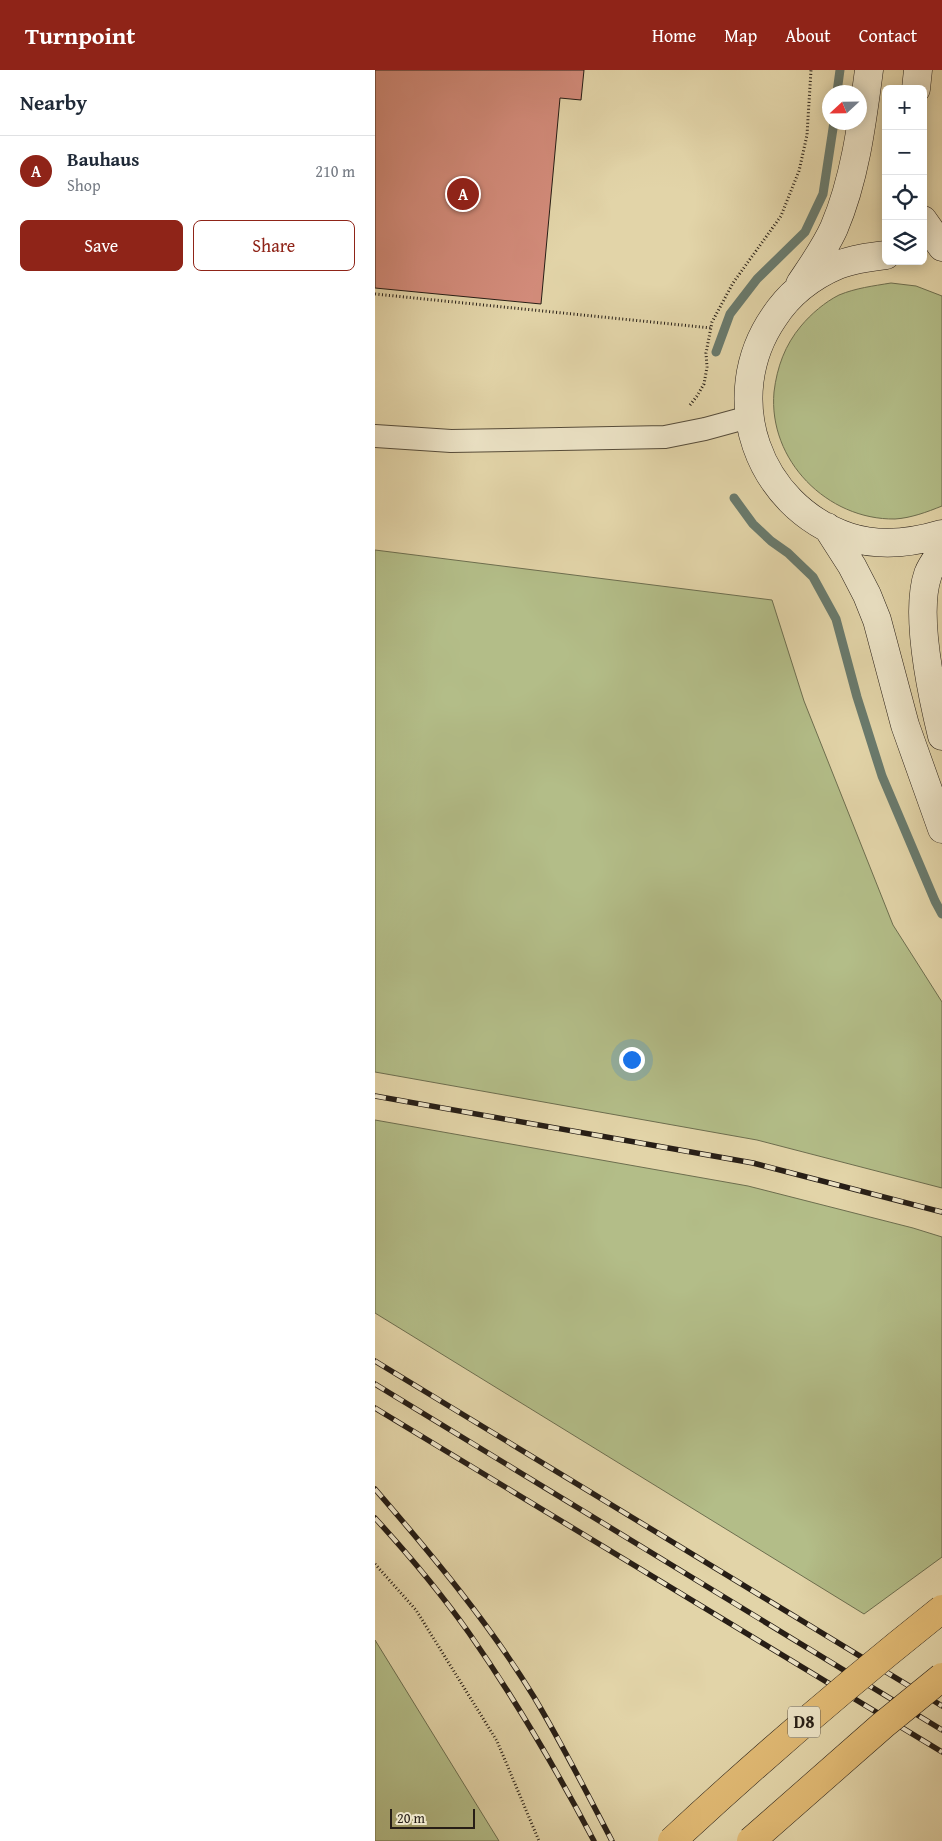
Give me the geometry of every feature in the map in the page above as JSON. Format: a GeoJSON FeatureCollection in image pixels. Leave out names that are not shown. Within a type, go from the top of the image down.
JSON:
{"type":"FeatureCollection","features":[{"type":"Feature","properties":{"kind":"highway","name":"D8"},"geometry":{"type":"LineString","coordinates":[[672,1841],[767,1754],[865,1670],[942,1610]]}},
{"type":"Feature","properties":{"kind":"highway"},"geometry":{"type":"LineString","coordinates":[[751,1841],[883,1725],[942,1678]]}},
{"type":"Feature","properties":{"kind":"main road"},"geometry":{"type":"LineString","coordinates":[[795,292],[826,244],[844,200],[863,115],[869,70]]}},
{"type":"Feature","properties":{"kind":"main road"},"geometry":{"type":"LineString","coordinates":[[916,85],[918,70]]}},
{"type":"Feature","properties":{"kind":"main road"},"geometry":{"type":"LineString","coordinates":[[927,226],[942,247]]}},
{"type":"Feature","properties":{"kind":"main road"},"geometry":{"type":"LineString","coordinates":[[882,256],[862,258],[838,265],[815,276],[795,292],[780,308],[757,348],[748,394],[749,417],[754,440],[762,462],[774,482],[789,500],[827,528],[849,537],[897,543],[922,540],[942,534]]}},
{"type":"Feature","properties":{"kind":"main road"},"geometry":{"type":"LineString","coordinates":[[927,259],[942,264]]}},
{"type":"Feature","properties":{"kind":"main road"},"geometry":{"type":"LineString","coordinates":[[827,528],[852,566],[873,612],[905,725],[942,829]]}},
{"type":"Feature","properties":{"kind":"main road"},"geometry":{"type":"LineString","coordinates":[[942,551],[928,575],[924,594],[923,623],[931,688],[942,736]]}},
{"type":"Feature","properties":{"kind":"street"},"geometry":{"type":"LineString","coordinates":[[375,436],[451,441],[665,437],[749,417]]}},
{"type":"Feature","properties":{"kind":"path"},"geometry":{"type":"LineString","coordinates":[[689,406],[704,384],[707,367],[706,353],[712,322],[733,284],[781,216],[799,171],[807,136],[811,70]]}},
{"type":"Feature","properties":{"kind":"path"},"geometry":{"type":"LineString","coordinates":[[375,294],[711,328]]}},
{"type":"Feature","properties":{"kind":"path"},"geometry":{"type":"LineString","coordinates":[[375,1564],[416,1610],[497,1741],[539,1841]]}},
{"type":"Feature","properties":{"kind":"green space"},"geometry":{"type":"Polygon","coordinates":[[[891,283],[916,286],[942,296],[942,506],[913,516],[895,519],[870,517],[847,509],[825,497],[807,481],[792,462],[781,441],[775,417],[774,392],[777,374],[786,349],[795,333],[814,313],[839,295],[858,289],[891,283]]]}},
{"type":"Feature","properties":{"kind":"green space"},"geometry":{"type":"Polygon","coordinates":[[[375,550],[772,600],[804,701],[893,925],[942,1002],[942,1188],[757,1140],[375,1072],[375,550]]]}},
{"type":"Feature","properties":{"kind":"green space"},"geometry":{"type":"Polygon","coordinates":[[[375,1120],[748,1186],[942,1237],[942,1557],[864,1614],[375,1313],[375,1120]]]}},
{"type":"Feature","properties":{"kind":"green space"},"geometry":{"type":"Polygon","coordinates":[[[375,1640],[499,1841],[375,1841],[375,1640]]]}},
{"type":"Feature","properties":{"kind":"building"},"geometry":{"type":"Polygon","coordinates":[[[375,70],[584,70],[581,100],[560,98],[541,304],[375,288],[375,70]]]}},
{"type":"Feature","properties":{"kind":"waterway"},"geometry":{"type":"LineString","coordinates":[[838,85],[840,70]]}},
{"type":"Feature","properties":{"kind":"waterway"},"geometry":{"type":"LineString","coordinates":[[716,352],[730,314],[757,279],[805,232],[823,194],[833,130]]}},
{"type":"Feature","properties":{"kind":"waterway"},"geometry":{"type":"LineString","coordinates":[[734,498],[753,524],[813,577],[836,619],[857,697],[882,776],[942,914]]}},
{"type":"Feature","properties":{"kind":"railway"},"geometry":{"type":"LineString","coordinates":[[375,1096],[753,1163],[942,1212]]}},
{"type":"Feature","properties":{"kind":"railway"},"geometry":{"type":"LineString","coordinates":[[375,1361],[942,1706]]}},
{"type":"Feature","properties":{"kind":"railway"},"geometry":{"type":"LineString","coordinates":[[375,1384],[942,1730]]}},
{"type":"Feature","properties":{"kind":"railway"},"geometry":{"type":"LineString","coordinates":[[375,1408],[942,1752]]}},
{"type":"Feature","properties":{"kind":"railway"},"geometry":{"type":"LineString","coordinates":[[375,1489],[459,1590],[517,1670],[534,1697],[612,1841]]}},
{"type":"Feature","properties":{"kind":"railway"},"geometry":{"type":"LineString","coordinates":[[375,1518],[435,1588],[503,1683],[565,1787],[594,1841]]}},
{"type":"Feature","properties":{"kind":"place","name":"Bauhaus"},"geometry":{"type":"Point","coordinates":[463,194]}}]}
